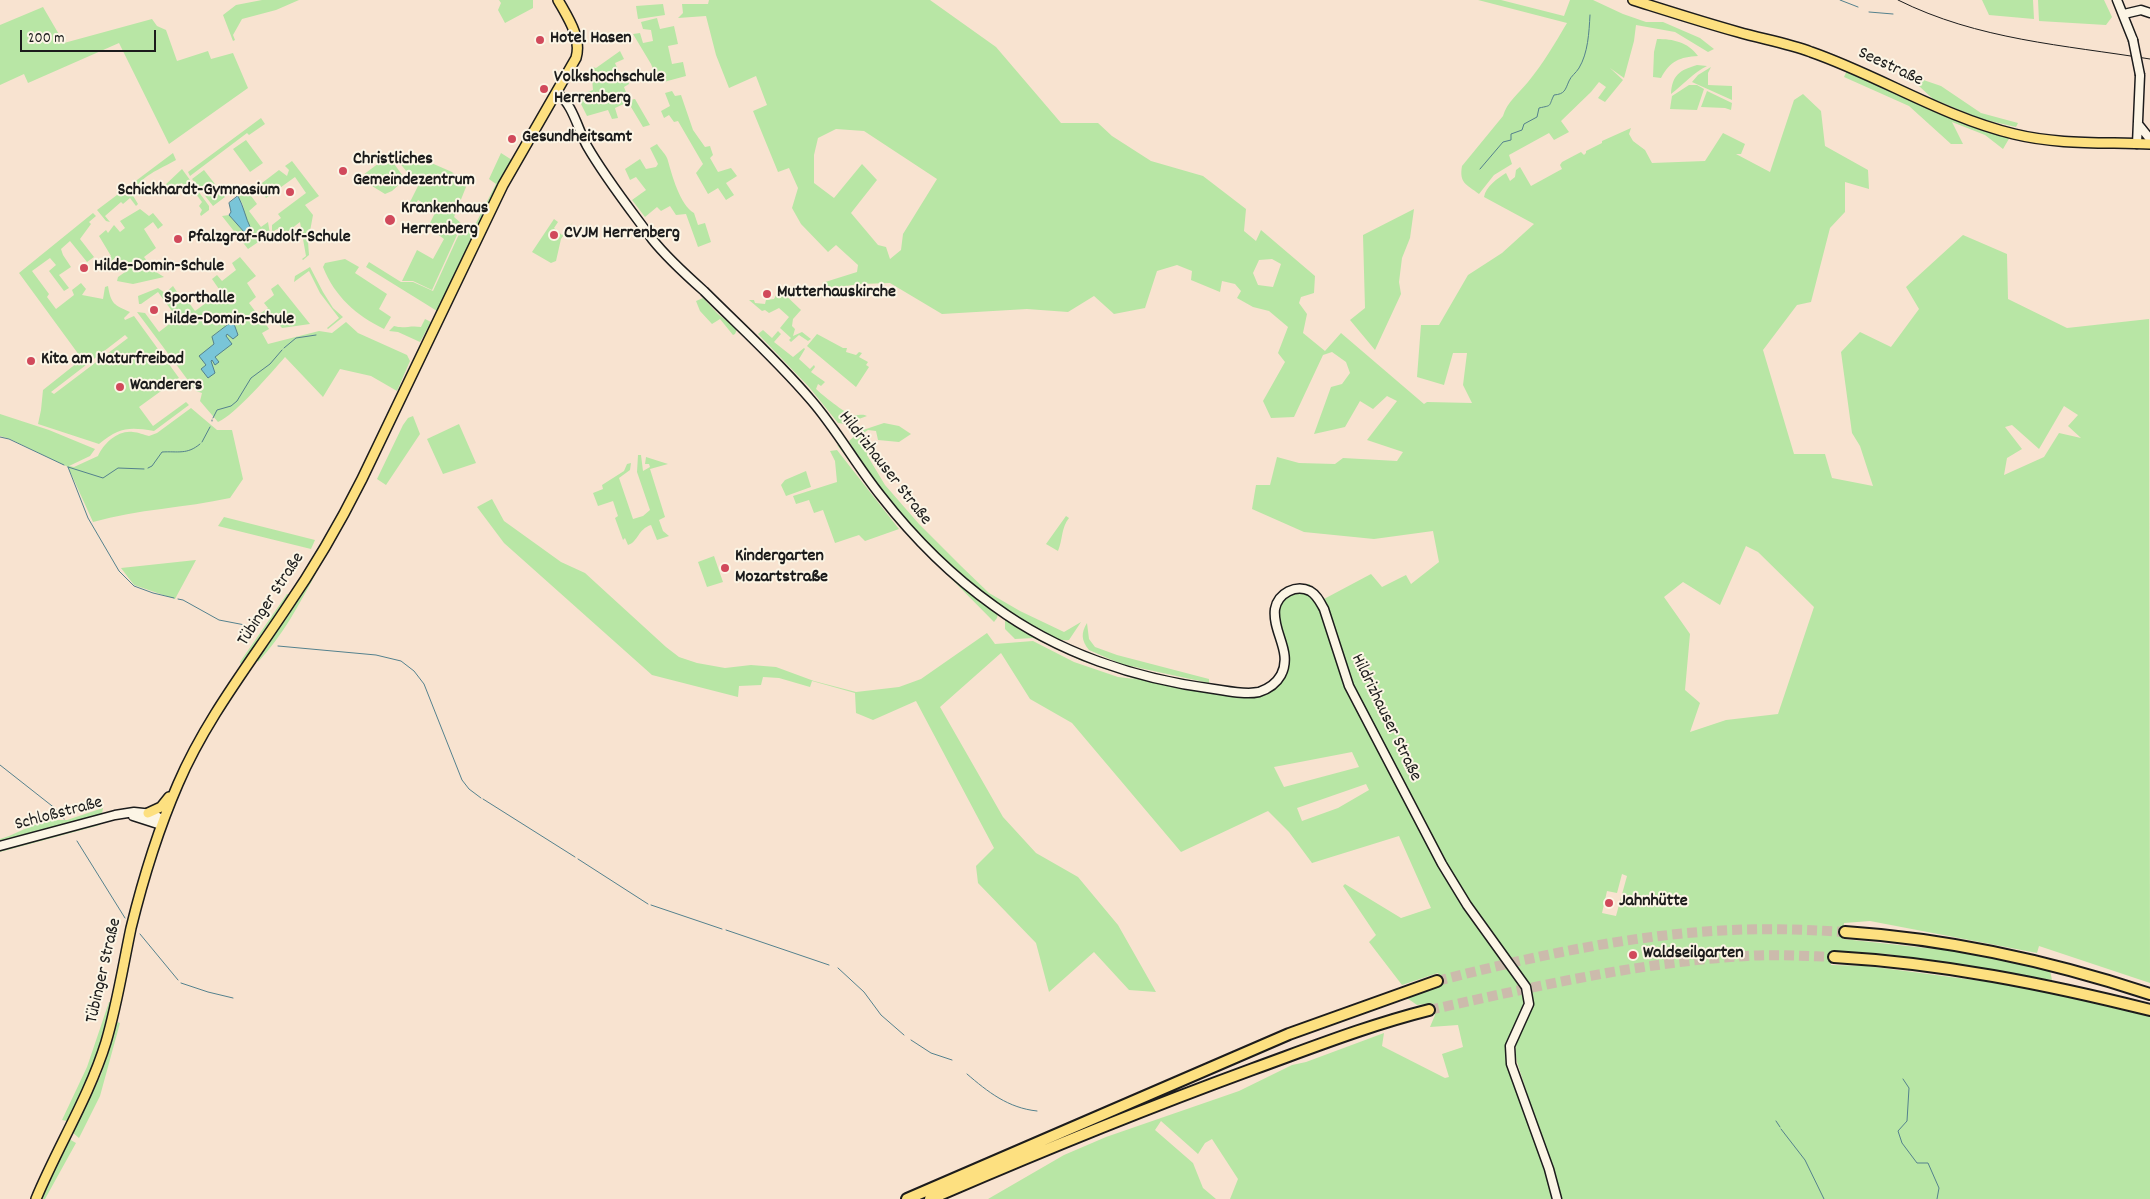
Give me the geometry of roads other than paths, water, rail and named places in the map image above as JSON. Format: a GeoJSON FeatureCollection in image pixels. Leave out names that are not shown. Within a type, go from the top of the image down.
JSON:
{"type":"FeatureCollection","features":[{"type":"Feature","properties":{"kind":"highway"},"geometry":{"type":"LineString","coordinates":[[1845,932],[1909,937],[1979,948],[2058,966],[2150,994]]}},
{"type":"Feature","properties":{"kind":"highway"},"geometry":{"type":"LineString","coordinates":[[1834,957],[1904,963],[2003,977],[2150,1010]]}},
{"type":"Feature","properties":{"kind":"highway"},"geometry":{"type":"LineString","coordinates":[[906,1199],[1277,1038],[1437,981]]}},
{"type":"Feature","properties":{"kind":"highway"},"geometry":{"type":"LineString","coordinates":[[930,1199],[1071,1139],[1283,1057],[1429,1010]]}},
{"type":"Feature","properties":{"kind":"main road","name":"Tübinger Straße"},"geometry":{"type":"LineString","coordinates":[[36,1199],[100,1060],[114,1010],[137,906],[162,823],[195,748],[332,536],[362,479],[514,164],[570,70],[578,53],[576,36],[558,0]]}},
{"type":"Feature","properties":{"kind":"main road","name":"Seestraße"},"geometry":{"type":"LineString","coordinates":[[1633,0],[1736,32],[1809,51],[1848,65],[1978,124],[2015,135],[2056,142],[2150,144]]}},
{"type":"Feature","properties":{"kind":"main road"},"geometry":{"type":"LineString","coordinates":[[2117,0],[2134,40],[2140,75],[2137,144]]}},
{"type":"Feature","properties":{"kind":"main road"},"geometry":{"type":"LineString","coordinates":[[2124,14],[2141,10],[2150,13]]}},
{"type":"Feature","properties":{"kind":"main road"},"geometry":{"type":"LineString","coordinates":[[2130,28],[2132,18],[2141,10]]}},
{"type":"Feature","properties":{"kind":"main road","name":"Hildrizhauser Straße"},"geometry":{"type":"LineString","coordinates":[[555,96],[565,100],[593,155],[661,249],[812,400],[880,495],[909,529],[972,589],[1012,619],[1066,648],[1102,663],[1146,676],[1202,688],[1245,693],[1258,692],[1273,685],[1282,672],[1285,654],[1275,610],[1279,600],[1292,589],[1312,592],[1324,609],[1349,686],[1442,864],[1467,905],[1518,973],[1527,990],[1528,1004],[1510,1046],[1511,1064],[1549,1169],[1557,1199]]}},
{"type":"Feature","properties":{"kind":"main road"},"geometry":{"type":"LineString","coordinates":[[2138,124],[2150,139]]}},
{"type":"Feature","properties":{"kind":"main road"},"geometry":{"type":"LineString","coordinates":[[148,813],[156,811],[173,796]]}},
{"type":"Feature","properties":{"kind":"main road","name":"Schloßstraße"},"geometry":{"type":"LineString","coordinates":[[0,846],[126,814],[148,813],[159,816],[162,823]]}},
{"type":"Feature","properties":{"kind":"main road","name":"Schloßstraße"},"geometry":{"type":"LineString","coordinates":[[126,814],[162,823]]}},
{"type":"Feature","properties":{"kind":"water"},"geometry":{"type":"Polygon","coordinates":[[[238,196],[251,229],[248,233],[245,233],[229,215],[231,212],[229,203],[238,196]]]}},
{"type":"Feature","properties":{"kind":"water"},"geometry":{"type":"Polygon","coordinates":[[[233,321],[238,335],[233,339],[227,334],[226,336],[232,344],[215,357],[219,362],[215,365],[211,361],[215,373],[208,378],[201,369],[206,365],[199,356],[214,344],[212,337],[233,321]]]}},
{"type":"Feature","properties":{"kind":"waterway"},"geometry":{"type":"LineString","coordinates":[[1840,0],[1858,7]]}},
{"type":"Feature","properties":{"kind":"waterway"},"geometry":{"type":"LineString","coordinates":[[1869,12],[1893,14]]}},
{"type":"Feature","properties":{"kind":"waterway"},"geometry":{"type":"LineString","coordinates":[[1480,169],[1503,142],[1511,140],[1511,134],[1522,130],[1524,124],[1537,117],[1539,108],[1548,106],[1554,95],[1564,91],[1582,62],[1586,49],[1590,15]]}},
{"type":"Feature","properties":{"kind":"waterway"},"geometry":{"type":"LineString","coordinates":[[284,348],[296,338],[316,335]]}},
{"type":"Feature","properties":{"kind":"waterway"},"geometry":{"type":"LineString","coordinates":[[213,418],[217,410],[231,406],[237,401],[251,378],[270,364],[282,350]]}},
{"type":"Feature","properties":{"kind":"waterway"},"geometry":{"type":"LineString","coordinates":[[202,442],[210,427]]}},
{"type":"Feature","properties":{"kind":"waterway"},"geometry":{"type":"LineString","coordinates":[[0,437],[9,439],[64,465]]}},
{"type":"Feature","properties":{"kind":"waterway"},"geometry":{"type":"LineString","coordinates":[[148,468],[152,466],[162,452],[191,450],[200,444]]}},
{"type":"Feature","properties":{"kind":"waterway"},"geometry":{"type":"LineString","coordinates":[[68,467],[88,518],[119,571],[134,586],[174,598]]}},
{"type":"Feature","properties":{"kind":"waterway"},"geometry":{"type":"LineString","coordinates":[[68,467],[103,478],[118,468],[144,469]]}},
{"type":"Feature","properties":{"kind":"waterway"},"geometry":{"type":"LineString","coordinates":[[178,599],[219,620],[245,625],[254,631]]}},
{"type":"Feature","properties":{"kind":"waterway"},"geometry":{"type":"LineString","coordinates":[[278,646],[376,655],[401,661],[414,671],[424,684],[462,780],[469,789],[481,798]]}},
{"type":"Feature","properties":{"kind":"waterway"},"geometry":{"type":"LineString","coordinates":[[0,765],[61,813],[64,819]]}},
{"type":"Feature","properties":{"kind":"waterway"},"geometry":{"type":"LineString","coordinates":[[483,799],[575,857]]}},
{"type":"Feature","properties":{"kind":"waterway"},"geometry":{"type":"LineString","coordinates":[[77,841],[125,918]]}},
{"type":"Feature","properties":{"kind":"waterway"},"geometry":{"type":"LineString","coordinates":[[578,859],[648,904]]}},
{"type":"Feature","properties":{"kind":"waterway"},"geometry":{"type":"LineString","coordinates":[[651,905],[722,929]]}},
{"type":"Feature","properties":{"kind":"waterway"},"geometry":{"type":"LineString","coordinates":[[726,930],[829,965]]}},
{"type":"Feature","properties":{"kind":"waterway"},"geometry":{"type":"LineString","coordinates":[[140,934],[178,980]]}},
{"type":"Feature","properties":{"kind":"waterway"},"geometry":{"type":"LineString","coordinates":[[838,968],[864,992],[881,1015],[904,1035]]}},
{"type":"Feature","properties":{"kind":"waterway"},"geometry":{"type":"LineString","coordinates":[[181,983],[233,998]]}},
{"type":"Feature","properties":{"kind":"waterway"},"geometry":{"type":"LineString","coordinates":[[911,1040],[931,1053],[952,1060]]}},
{"type":"Feature","properties":{"kind":"waterway"},"geometry":{"type":"LineString","coordinates":[[967,1074],[991,1093],[1008,1103],[1037,1111]]}},
{"type":"Feature","properties":{"kind":"waterway"},"geometry":{"type":"LineString","coordinates":[[1903,1079],[1909,1088],[1907,1121],[1898,1131],[1902,1143],[1917,1163],[1928,1163],[1939,1188],[1937,1199]]}},
{"type":"Feature","properties":{"kind":"waterway"},"geometry":{"type":"LineString","coordinates":[[1776,1121],[1780,1127]]}},
{"type":"Feature","properties":{"kind":"waterway"},"geometry":{"type":"LineString","coordinates":[[1781,1129],[1805,1160],[1824,1199]]}},
{"type":"Feature","properties":{"kind":"tunnel"},"geometry":{"type":"LineString","coordinates":[[1437,981],[1505,964],[1643,938],[1746,929],[1845,932]]}},
{"type":"Feature","properties":{"kind":"tunnel"},"geometry":{"type":"LineString","coordinates":[[1429,1010],[1587,977],[1667,964],[1758,955],[1834,957]]}},
{"type":"Feature","properties":{"kind":"railway"},"geometry":{"type":"LineString","coordinates":[[1898,0],[1928,13],[1990,33],[2054,45],[2150,59]]}},
{"type":"Feature","properties":{"kind":"place","name":"Hotel Hasen"},"geometry":{"type":"Point","coordinates":[540,40]}},
{"type":"Feature","properties":{"kind":"place","name":"Volkshochschule Herrenberg"},"geometry":{"type":"Point","coordinates":[544,89]}},
{"type":"Feature","properties":{"kind":"place","name":"Gesundheitsamt"},"geometry":{"type":"Point","coordinates":[512,139]}},
{"type":"Feature","properties":{"kind":"place","name":"Christliches Gemeindezentrum"},"geometry":{"type":"Point","coordinates":[343,171]}},
{"type":"Feature","properties":{"kind":"place","name":"Schickhardt-Gymnasium"},"geometry":{"type":"Point","coordinates":[290,192]}},
{"type":"Feature","properties":{"kind":"place","name":"Krankenhaus Herrenberg"},"geometry":{"type":"Point","coordinates":[390,220]}},
{"type":"Feature","properties":{"kind":"place","name":"CVJM Herrenberg"},"geometry":{"type":"Point","coordinates":[554,235]}},
{"type":"Feature","properties":{"kind":"place","name":"Pfalzgraf-Rudolf-Schule"},"geometry":{"type":"Point","coordinates":[178,239]}},
{"type":"Feature","properties":{"kind":"place","name":"Hilde-Domin-Schule"},"geometry":{"type":"Point","coordinates":[84,268]}},
{"type":"Feature","properties":{"kind":"place","name":"Mutterhauskirche"},"geometry":{"type":"Point","coordinates":[767,294]}},
{"type":"Feature","properties":{"kind":"place","name":"Sporthalle Hilde-Domin-Schule"},"geometry":{"type":"Point","coordinates":[154,310]}},
{"type":"Feature","properties":{"kind":"place","name":"Kita am Naturfreibad"},"geometry":{"type":"Point","coordinates":[31,361]}},
{"type":"Feature","properties":{"kind":"place","name":"Wanderers"},"geometry":{"type":"Point","coordinates":[120,387]}},
{"type":"Feature","properties":{"kind":"place","name":"Kindergarten Mozartstraße"},"geometry":{"type":"Point","coordinates":[725,568]}},
{"type":"Feature","properties":{"kind":"place","name":"Jahnhütte"},"geometry":{"type":"Point","coordinates":[1609,903]}},
{"type":"Feature","properties":{"kind":"place","name":"Waldseilgarten"},"geometry":{"type":"Point","coordinates":[1633,955]}}]}
